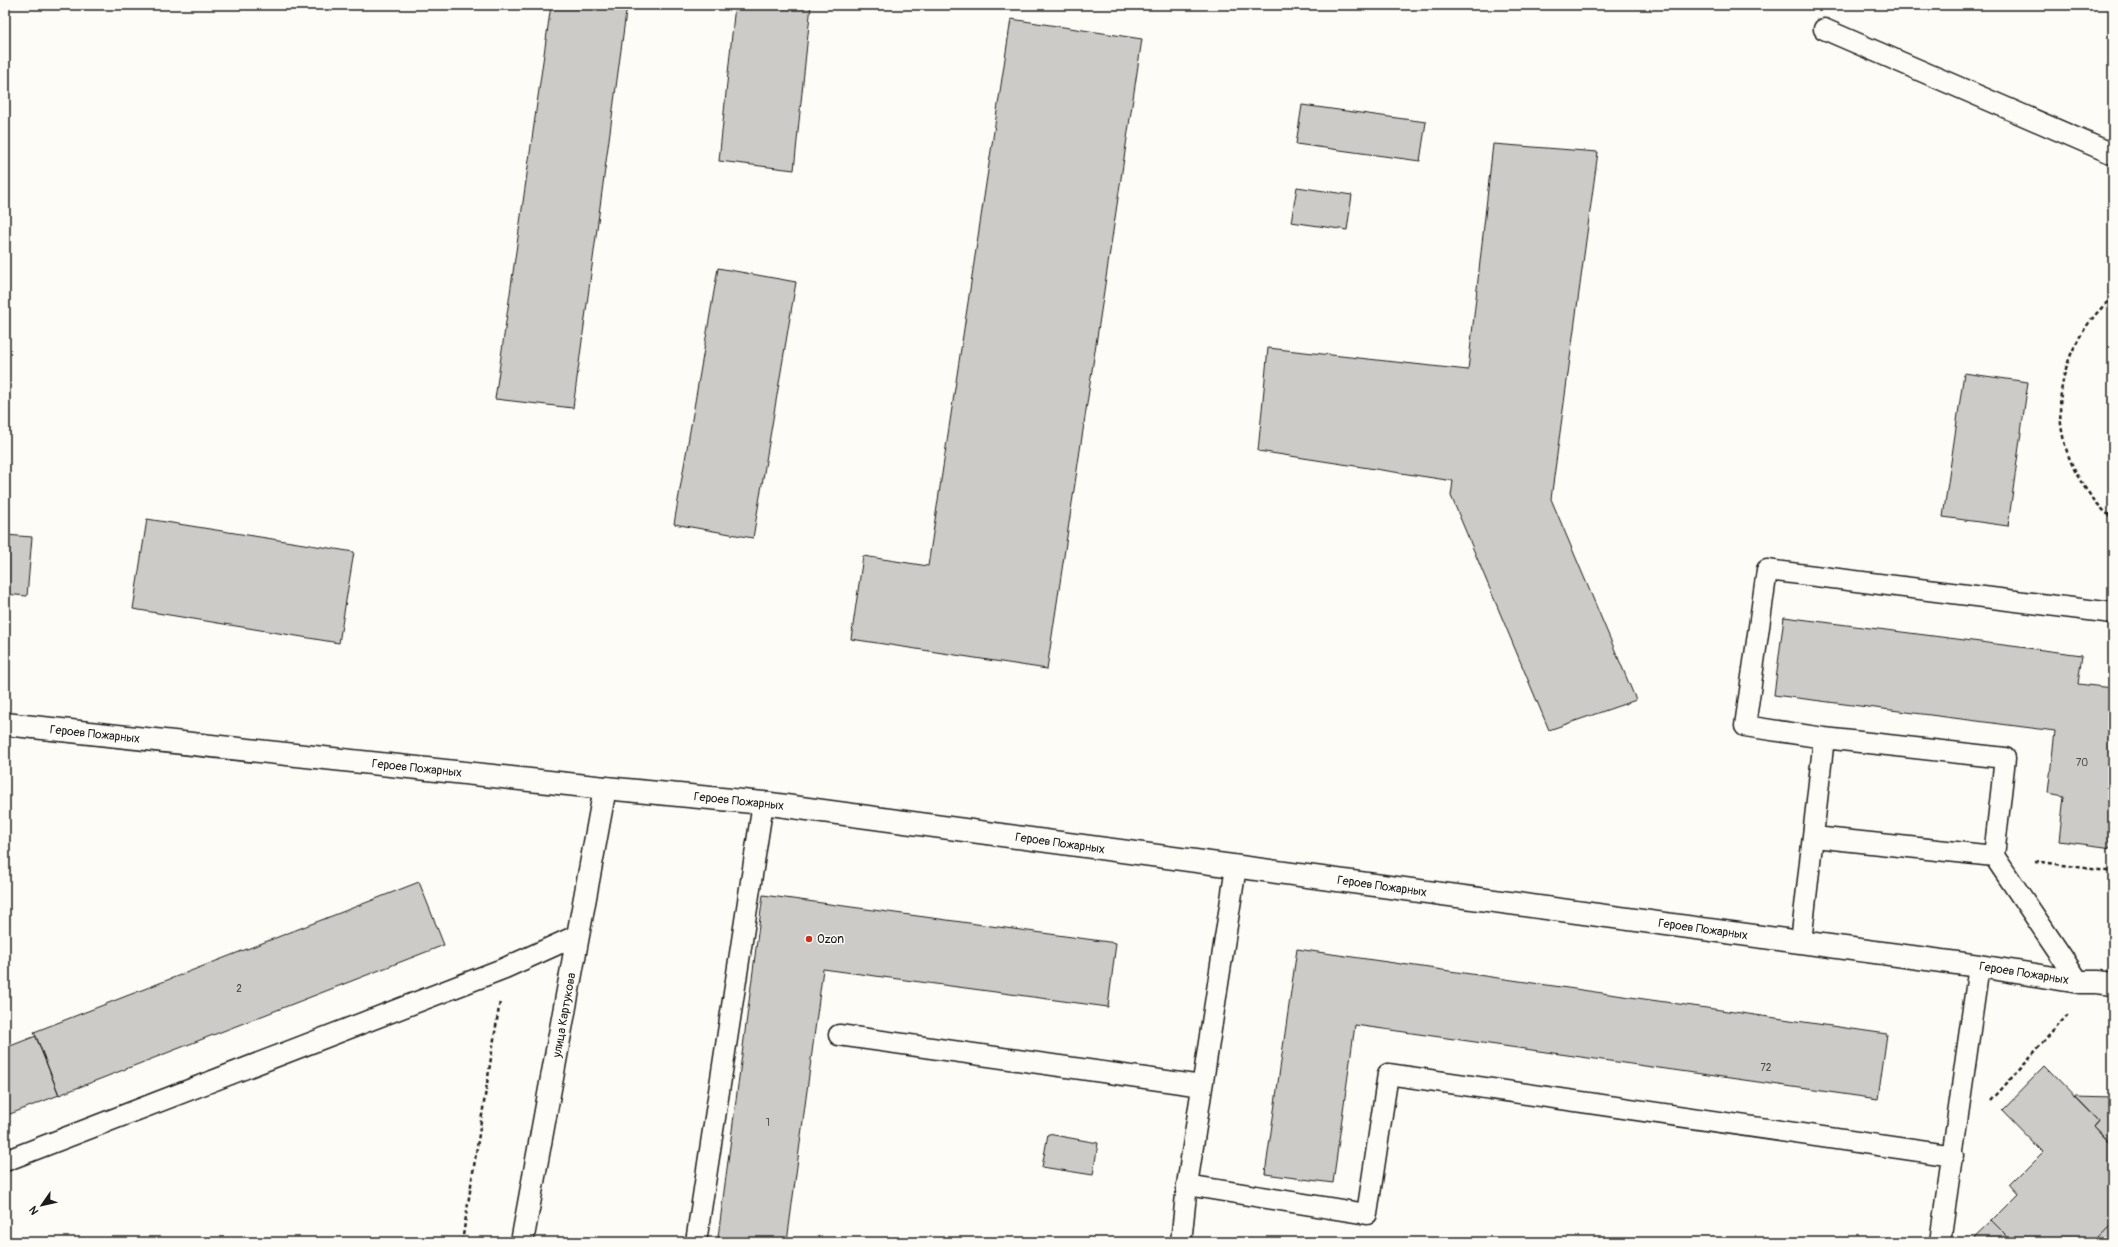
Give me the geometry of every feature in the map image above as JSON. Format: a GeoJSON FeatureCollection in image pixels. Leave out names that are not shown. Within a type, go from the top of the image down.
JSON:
{"type":"FeatureCollection","features":[{"type":"Feature","properties":{"kind":"main road","name":"Героев Пожарных"},"geometry":{"type":"LineString","coordinates":[[5,724],[605,788],[762,803],[1979,966],[2079,982],[2113,984]]}},
{"type":"Feature","properties":{"kind":"main road","name":"улица Картукова"},"geometry":{"type":"LineString","coordinates":[[522,1242],[605,788]]}},
{"type":"Feature","properties":{"kind":"lane"},"geometry":{"type":"LineString","coordinates":[[1824,29],[2113,154]]}},
{"type":"Feature","properties":{"kind":"lane"},"geometry":{"type":"LineString","coordinates":[[2079,982],[1994,856],[2005,758],[1824,738],[1745,726],[1767,570],[2113,613]]}},
{"type":"Feature","properties":{"kind":"lane"},"geometry":{"type":"LineString","coordinates":[[1801,942],[1824,738]]}},
{"type":"Feature","properties":{"kind":"lane"},"geometry":{"type":"LineString","coordinates":[[696,1242],[762,803]]}},
{"type":"Feature","properties":{"kind":"lane"},"geometry":{"type":"LineString","coordinates":[[1814,837],[1994,856]]}},
{"type":"Feature","properties":{"kind":"lane"},"geometry":{"type":"LineString","coordinates":[[1181,1242],[1187,1185],[1236,867]]}},
{"type":"Feature","properties":{"kind":"lane"},"geometry":{"type":"LineString","coordinates":[[5,1161],[505,968],[578,935]]}},
{"type":"Feature","properties":{"kind":"lane"},"geometry":{"type":"LineString","coordinates":[[1940,1242],[1954,1156],[1979,966]]}},
{"type":"Feature","properties":{"kind":"lane"},"geometry":{"type":"LineString","coordinates":[[839,1035],[1202,1086]]}},
{"type":"Feature","properties":{"kind":"lane"},"geometry":{"type":"LineString","coordinates":[[1187,1185],[1367,1214],[1388,1074],[1954,1156]]}},
{"type":"Feature","properties":{"kind":"path"},"geometry":{"type":"LineString","coordinates":[[2113,297],[2098,310],[2082,332],[2069,356],[2062,382],[2060,409],[2062,436],[2070,462],[2083,486],[2099,507],[2113,519]]}},
{"type":"Feature","properties":{"kind":"path"},"geometry":{"type":"LineString","coordinates":[[1994,856],[2113,872]]}},
{"type":"Feature","properties":{"kind":"path"},"geometry":{"type":"LineString","coordinates":[[462,1242],[505,968]]}},
{"type":"Feature","properties":{"kind":"building"},"geometry":{"type":"Polygon","coordinates":[[[551,5],[627,5],[573,408],[495,399],[551,5]]]}},
{"type":"Feature","properties":{"kind":"building"},"geometry":{"type":"Polygon","coordinates":[[[735,5],[811,5],[794,170],[719,161],[735,5]]]}},
{"type":"Feature","properties":{"kind":"building"},"geometry":{"type":"Polygon","coordinates":[[[1011,19],[1142,39],[1047,669],[851,639],[863,556],[928,566],[1011,19]]]}},
{"type":"Feature","properties":{"kind":"building"},"geometry":{"type":"Polygon","coordinates":[[[1302,105],[1426,122],[1420,161],[1296,144],[1302,105]]]}},
{"type":"Feature","properties":{"kind":"building"},"geometry":{"type":"Polygon","coordinates":[[[1493,144],[1598,152],[1551,499],[1636,700],[1549,730],[1451,496],[1453,481],[1258,451],[1268,348],[1468,370],[1493,144]]]}},
{"type":"Feature","properties":{"kind":"building"},"geometry":{"type":"Polygon","coordinates":[[[1297,187],[1352,195],[1347,230],[1291,222],[1297,187]]]}},
{"type":"Feature","properties":{"kind":"building"},"geometry":{"type":"Polygon","coordinates":[[[718,268],[796,282],[753,538],[674,524],[718,268]]]}},
{"type":"Feature","properties":{"kind":"building"},"geometry":{"type":"Polygon","coordinates":[[[1964,373],[2028,382],[2008,526],[1943,517],[1964,373]]]}},
{"type":"Feature","properties":{"kind":"building"},"geometry":{"type":"Polygon","coordinates":[[[147,519],[354,552],[339,643],[133,609],[147,519]]]}},
{"type":"Feature","properties":{"kind":"building"},"geometry":{"type":"Polygon","coordinates":[[[5,535],[32,537],[27,596],[5,594],[5,535]]]}},
{"type":"Feature","properties":{"kind":"building"},"geometry":{"type":"Polygon","coordinates":[[[1784,617],[2082,655],[2078,684],[2113,688],[2113,848],[2059,841],[2064,796],[2048,793],[2055,731],[1774,695],[1784,617]]]}},
{"type":"Feature","properties":{"kind":"building"},"geometry":{"type":"Polygon","coordinates":[[[419,882],[444,945],[59,1095],[34,1032],[419,882]]]}},
{"type":"Feature","properties":{"kind":"building"},"geometry":{"type":"Polygon","coordinates":[[[763,895],[1116,943],[1108,1007],[823,969],[787,1242],[754,1242],[718,1237],[763,895]]]}},
{"type":"Feature","properties":{"kind":"building"},"geometry":{"type":"Polygon","coordinates":[[[1297,949],[1887,1034],[1878,1099],[1355,1025],[1333,1183],[1265,1174],[1297,949]]]}},
{"type":"Feature","properties":{"kind":"building"},"geometry":{"type":"Polygon","coordinates":[[[36,1036],[59,1095],[5,1116],[5,1048],[36,1036]]]}},
{"type":"Feature","properties":{"kind":"building"},"geometry":{"type":"Polygon","coordinates":[[[2045,1066],[2100,1122],[2095,1128],[2113,1147],[2113,1220],[2091,1242],[2012,1242],[1992,1222],[2019,1195],[2010,1185],[2043,1152],[2002,1110],[2045,1066]]]}},
{"type":"Feature","properties":{"kind":"building"},"geometry":{"type":"Polygon","coordinates":[[[2075,1096],[2113,1097],[2113,1147],[2095,1128],[2100,1122],[2075,1096]]]}},
{"type":"Feature","properties":{"kind":"building"},"geometry":{"type":"Polygon","coordinates":[[[1048,1134],[1098,1143],[1093,1175],[1042,1167],[1048,1134]]]}},
{"type":"Feature","properties":{"kind":"building"},"geometry":{"type":"Polygon","coordinates":[[[2113,1220],[2113,1242],[2091,1242],[2113,1220]]]}},
{"type":"Feature","properties":{"kind":"building"},"geometry":{"type":"Polygon","coordinates":[[[1992,1222],[2012,1242],[1971,1242],[1992,1222]]]}},
{"type":"Feature","properties":{"kind":"place","name":"Ozon"},"geometry":{"type":"Point","coordinates":[809,939]}}]}
